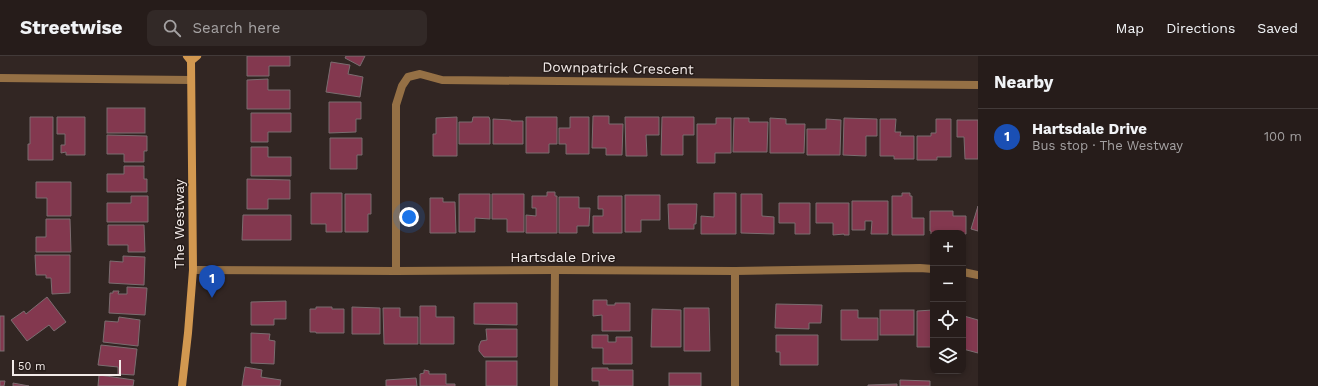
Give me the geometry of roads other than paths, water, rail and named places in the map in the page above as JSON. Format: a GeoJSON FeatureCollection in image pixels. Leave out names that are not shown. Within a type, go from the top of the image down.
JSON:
{"type":"FeatureCollection","features":[{"type":"Feature","properties":{"kind":"main road","name":"The Westway"},"geometry":{"type":"LineString","coordinates":[[182,386],[193,270],[192,58]]}},
{"type":"Feature","properties":{"kind":"street","name":"Downpatrick Crescent"},"geometry":{"type":"LineString","coordinates":[[396,271],[396,105],[402,86],[408,77],[420,74],[442,80],[978,85]]}},
{"type":"Feature","properties":{"kind":"street"},"geometry":{"type":"LineString","coordinates":[[0,78],[191,80]]}},
{"type":"Feature","properties":{"kind":"street","name":"Hartsdale Drive"},"geometry":{"type":"LineString","coordinates":[[193,270],[735,271],[930,269]]}},
{"type":"Feature","properties":{"kind":"street"},"geometry":{"type":"LineString","coordinates":[[554,386],[555,270]]}},
{"type":"Feature","properties":{"kind":"street"},"geometry":{"type":"LineString","coordinates":[[735,271],[735,386]]}},
{"type":"Feature","properties":{"kind":"street"},"geometry":{"type":"LineString","coordinates":[[966,273],[978,275]]}},
{"type":"Feature","properties":{"kind":"place","name":"Hartsdale Drive"},"geometry":{"type":"Point","coordinates":[212,298]}}]}
